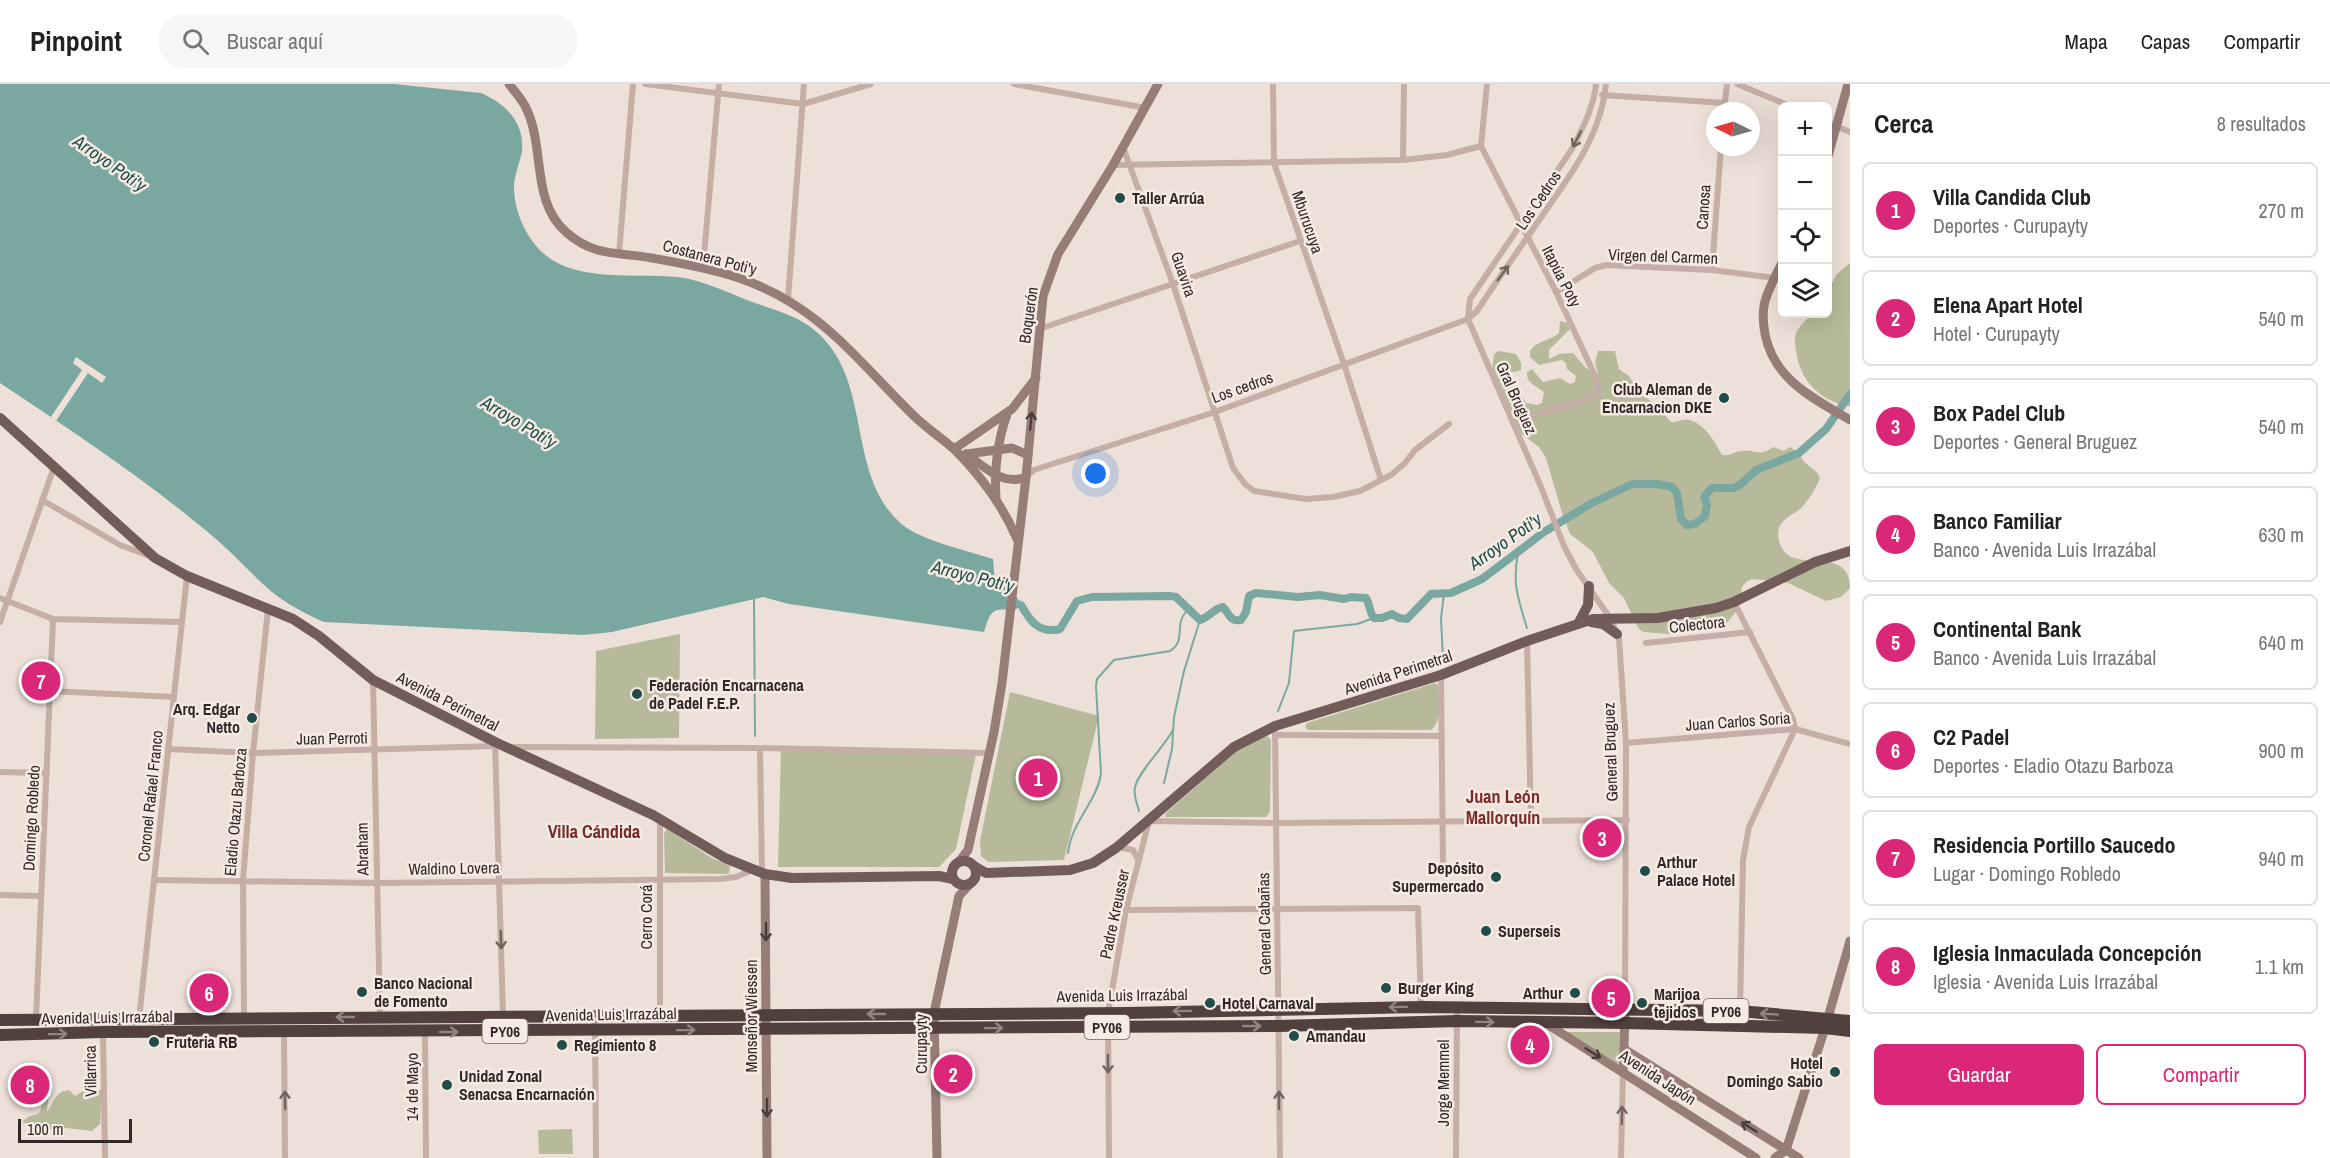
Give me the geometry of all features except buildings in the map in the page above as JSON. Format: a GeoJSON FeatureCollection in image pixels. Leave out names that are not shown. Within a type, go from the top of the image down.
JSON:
{"type":"FeatureCollection","features":[{"type":"Feature","properties":{"kind":"highway","name":"Avenida Luis Irrazábal"},"geometry":{"type":"LineString","coordinates":[[934,1013],[1108,1013],[1421,1007],[1740,1011],[1827,1023],[1850,1031]]}},
{"type":"Feature","properties":{"kind":"highway","name":"PY06"},"geometry":{"type":"LineString","coordinates":[[0,1020],[934,1013]]}},
{"type":"Feature","properties":{"kind":"highway","name":"Avenida Luis Irrazábal"},"geometry":{"type":"LineString","coordinates":[[1279,1026],[1456,1022],[1827,1023],[1850,1021]]}},
{"type":"Feature","properties":{"kind":"highway","name":"PY06"},"geometry":{"type":"LineString","coordinates":[[935,1029],[1279,1026]]}},
{"type":"Feature","properties":{"kind":"highway","name":"Avenida Luis Irrazábal"},"geometry":{"type":"LineString","coordinates":[[0,1035],[103,1032],[935,1029]]}},
{"type":"Feature","properties":{"kind":"main road","name":"Avenida Perimetral"},"geometry":{"type":"LineString","coordinates":[[0,418],[155,558],[187,576],[294,619],[374,680],[499,745],[660,819],[714,852],[760,872],[792,878],[939,876],[954,873],[965,861],[986,873]]}},
{"type":"Feature","properties":{"kind":"main road","name":"Avenida Perimetral"},"geometry":{"type":"LineString","coordinates":[[954,873],[962,886],[986,873],[1070,870],[1093,863],[1118,847],[1234,747],[1442,675],[1527,641],[1581,623],[1610,618],[1683,615],[1734,602],[1815,562],[1850,551]]}},
{"type":"Feature","properties":{"kind":"main road"},"geometry":{"type":"LineString","coordinates":[[1589,586],[1588,605],[1581,623],[1603,624],[1618,636],[1637,618]]}},
{"type":"Feature","properties":{"kind":"main road"},"geometry":{"type":"LineString","coordinates":[[971,883],[976,874],[973,865]]}},
{"type":"Feature","properties":{"kind":"street","name":"Costanera Poti'y"},"geometry":{"type":"LineString","coordinates":[[509,84],[527,110],[534,132],[545,196],[556,221],[565,231],[585,246],[598,252],[703,267],[770,290],[788,299],[839,338],[915,417],[954,449],[996,498]]}},
{"type":"Feature","properties":{"kind":"street"},"geometry":{"type":"LineString","coordinates":[[619,254],[633,84]]}},
{"type":"Feature","properties":{"kind":"street"},"geometry":{"type":"LineString","coordinates":[[645,84],[802,104],[871,84]]}},
{"type":"Feature","properties":{"kind":"street"},"geometry":{"type":"LineString","coordinates":[[703,267],[719,84]]}},
{"type":"Feature","properties":{"kind":"street"},"geometry":{"type":"LineString","coordinates":[[788,299],[804,84]]}},
{"type":"Feature","properties":{"kind":"street"},"geometry":{"type":"LineString","coordinates":[[1015,84],[1146,108]]}},
{"type":"Feature","properties":{"kind":"street","name":"Boquerón"},"geometry":{"type":"LineString","coordinates":[[990,753],[998,712],[1026,477],[1043,296],[1058,254],[1113,165],[1158,84]]}},
{"type":"Feature","properties":{"kind":"street","name":"Mburucuya"},"geometry":{"type":"LineString","coordinates":[[1273,84],[1274,163],[1344,364],[1381,480]]}},
{"type":"Feature","properties":{"kind":"street"},"geometry":{"type":"LineString","coordinates":[[1403,160],[1404,84]]}},
{"type":"Feature","properties":{"kind":"street"},"geometry":{"type":"LineString","coordinates":[[1113,165],[1403,160],[1447,155],[1481,146],[1487,84]]}},
{"type":"Feature","properties":{"kind":"street"},"geometry":{"type":"LineString","coordinates":[[1468,319],[1470,299],[1572,149],[1595,94],[1596,84]]}},
{"type":"Feature","properties":{"kind":"street","name":"Los Cedros"},"geometry":{"type":"LineString","coordinates":[[1468,319],[1477,311],[1528,239],[1579,162],[1598,122],[1606,84]]}},
{"type":"Feature","properties":{"kind":"street"},"geometry":{"type":"LineString","coordinates":[[1725,102],[1727,84]]}},
{"type":"Feature","properties":{"kind":"street"},"geometry":{"type":"LineString","coordinates":[[1737,84],[1780,102]]}},
{"type":"Feature","properties":{"kind":"street"},"geometry":{"type":"LineString","coordinates":[[1848,84],[1832,125],[1850,132]]}},
{"type":"Feature","properties":{"kind":"street"},"geometry":{"type":"LineString","coordinates":[[1595,94],[1710,102]]}},
{"type":"Feature","properties":{"kind":"street","name":"Itapúa Poty"},"geometry":{"type":"LineString","coordinates":[[1481,146],[1556,292],[1597,380],[1599,395],[1513,422]]}},
{"type":"Feature","properties":{"kind":"street","name":"Guavira"},"geometry":{"type":"LineString","coordinates":[[1123,147],[1173,284],[1233,468],[1245,484],[1254,491],[1306,499],[1333,497],[1360,491],[1391,475],[1406,463],[1415,450],[1449,424]]}},
{"type":"Feature","properties":{"kind":"street","name":"Canosa"},"geometry":{"type":"LineString","coordinates":[[1712,270],[1720,156]]}},
{"type":"Feature","properties":{"kind":"street"},"geometry":{"type":"LineString","coordinates":[[1039,329],[1300,241]]}},
{"type":"Feature","properties":{"kind":"street"},"geometry":{"type":"LineString","coordinates":[[1782,264],[1763,309],[1767,344],[1772,356],[1786,378],[1850,420]]}},
{"type":"Feature","properties":{"kind":"street","name":"Virgen del Carmen"},"geometry":{"type":"LineString","coordinates":[[1556,292],[1595,268],[1606,266],[1712,270],[1775,278]]}},
{"type":"Feature","properties":{"kind":"street","name":"Los cedros"},"geometry":{"type":"LineString","coordinates":[[1026,477],[1034,470],[1215,412],[1468,319]]}},
{"type":"Feature","properties":{"kind":"street","name":"Gral Bruguez"},"geometry":{"type":"LineString","coordinates":[[1468,319],[1541,487]]}},
{"type":"Feature","properties":{"kind":"street"},"geometry":{"type":"LineString","coordinates":[[954,449],[1007,414],[1036,378]]}},
{"type":"Feature","properties":{"kind":"street"},"geometry":{"type":"LineString","coordinates":[[1007,414],[996,452],[994,474],[996,498],[1018,541]]}},
{"type":"Feature","properties":{"kind":"street"},"geometry":{"type":"LineString","coordinates":[[966,454],[996,452],[1012,448],[1028,455]]}},
{"type":"Feature","properties":{"kind":"street"},"geometry":{"type":"LineString","coordinates":[[954,449],[1009,481],[1026,477]]}},
{"type":"Feature","properties":{"kind":"street"},"geometry":{"type":"LineString","coordinates":[[0,622],[54,467]]}},
{"type":"Feature","properties":{"kind":"street","name":"General Bruguez"},"geometry":{"type":"LineString","coordinates":[[1541,487],[1564,546],[1576,569],[1610,618],[1618,636],[1626,744],[1627,820],[1623,1072]]}},
{"type":"Feature","properties":{"kind":"street"},"geometry":{"type":"LineString","coordinates":[[42,500],[120,545],[155,558]]}},
{"type":"Feature","properties":{"kind":"street","name":"Coronel Rafael Franco"},"geometry":{"type":"LineString","coordinates":[[139,1019],[187,576]]}},
{"type":"Feature","properties":{"kind":"street"},"geometry":{"type":"LineString","coordinates":[[0,598],[53,619],[182,622]]}},
{"type":"Feature","properties":{"kind":"street"},"geometry":{"type":"LineString","coordinates":[[1734,602],[1793,719],[1795,729],[1749,827],[1743,860],[1740,1011]]}},
{"type":"Feature","properties":{"kind":"street","name":"Eladio Otazu Barboza"},"geometry":{"type":"LineString","coordinates":[[244,1018],[243,880],[268,608]]}},
{"type":"Feature","properties":{"kind":"street","name":"Domingo Robledo"},"geometry":{"type":"LineString","coordinates":[[36,1019],[53,619]]}},
{"type":"Feature","properties":{"kind":"street","name":"Colectora"},"geometry":{"type":"LineString","coordinates":[[1646,643],[1750,632]]}},
{"type":"Feature","properties":{"kind":"street"},"geometry":{"type":"LineString","coordinates":[[1527,641],[1531,820]]}},
{"type":"Feature","properties":{"kind":"street"},"geometry":{"type":"LineString","coordinates":[[1442,675],[1443,870]]}},
{"type":"Feature","properties":{"kind":"street","name":"Abraham"},"geometry":{"type":"LineString","coordinates":[[374,680],[373,751],[380,1017]]}},
{"type":"Feature","properties":{"kind":"street"},"geometry":{"type":"LineString","coordinates":[[50,691],[174,697]]}},
{"type":"Feature","properties":{"kind":"street","name":"Juan Carlos Soria"},"geometry":{"type":"LineString","coordinates":[[1626,744],[1795,729],[1850,744]]}},
{"type":"Feature","properties":{"kind":"street"},"geometry":{"type":"LineString","coordinates":[[1275,731],[1442,736]]}},
{"type":"Feature","properties":{"kind":"street","name":"General Cabañas"},"geometry":{"type":"LineString","coordinates":[[1275,731],[1280,1158]]}},
{"type":"Feature","properties":{"kind":"street"},"geometry":{"type":"LineString","coordinates":[[499,745],[499,881],[503,1016]]}},
{"type":"Feature","properties":{"kind":"street","name":"Juan Perroti"},"geometry":{"type":"LineString","coordinates":[[168,749],[253,753],[373,751],[499,745],[990,753]]}},
{"type":"Feature","properties":{"kind":"street"},"geometry":{"type":"LineString","coordinates":[[760,748],[760,872]]}},
{"type":"Feature","properties":{"kind":"street"},"geometry":{"type":"LineString","coordinates":[[954,873],[968,850],[990,753]]}},
{"type":"Feature","properties":{"kind":"street"},"geometry":{"type":"LineString","coordinates":[[0,772],[46,773]]}},
{"type":"Feature","properties":{"kind":"street","name":"Cerro Corá"},"geometry":{"type":"LineString","coordinates":[[660,819],[660,1015]]}},
{"type":"Feature","properties":{"kind":"street"},"geometry":{"type":"LineString","coordinates":[[1149,821],[1276,823],[1627,820]]}},
{"type":"Feature","properties":{"kind":"street","name":"Padre Kreusser"},"geometry":{"type":"LineString","coordinates":[[1109,1158],[1108,1013],[1126,910],[1149,821]]}},
{"type":"Feature","properties":{"kind":"street"},"geometry":{"type":"LineString","coordinates":[[1118,847],[1133,850],[1139,861]]}},
{"type":"Feature","properties":{"kind":"street"},"geometry":{"type":"LineString","coordinates":[[968,850],[973,865]]}},
{"type":"Feature","properties":{"kind":"street","name":"Waldino Lovera"},"geometry":{"type":"LineString","coordinates":[[154,880],[376,883],[720,879],[760,872]]}},
{"type":"Feature","properties":{"kind":"street","name":"Monseñor Wiessen"},"geometry":{"type":"LineString","coordinates":[[760,872],[766,1014],[767,1158]]}},
{"type":"Feature","properties":{"kind":"street","name":"Curupayty"},"geometry":{"type":"LineString","coordinates":[[937,1158],[934,1013],[958,896],[954,873]]}},
{"type":"Feature","properties":{"kind":"street"},"geometry":{"type":"LineString","coordinates":[[958,896],[971,883]]}},
{"type":"Feature","properties":{"kind":"street"},"geometry":{"type":"LineString","coordinates":[[0,895],[41,896]]}},
{"type":"Feature","properties":{"kind":"street"},"geometry":{"type":"LineString","coordinates":[[1126,910],[1418,908],[1421,1007]]}},
{"type":"Feature","properties":{"kind":"street"},"geometry":{"type":"LineString","coordinates":[[1775,1158],[1786,1150],[1827,1023],[1850,940]]}},
{"type":"Feature","properties":{"kind":"street","name":"Jorge Memmel"},"geometry":{"type":"LineString","coordinates":[[1456,1158],[1457,1008]]}},
{"type":"Feature","properties":{"kind":"street"},"geometry":{"type":"LineString","coordinates":[[595,1016],[596,1158]]}},
{"type":"Feature","properties":{"kind":"street","name":"14 de Mayo"},"geometry":{"type":"LineString","coordinates":[[425,1017],[426,1158]]}},
{"type":"Feature","properties":{"kind":"street"},"geometry":{"type":"LineString","coordinates":[[284,1018],[285,1158]]}},
{"type":"Feature","properties":{"kind":"street","name":"Villarrica"},"geometry":{"type":"LineString","coordinates":[[103,1019],[105,1158]]}},
{"type":"Feature","properties":{"kind":"street","name":"Avenida Japón"},"geometry":{"type":"LineString","coordinates":[[1544,1022],[1756,1158]]}},
{"type":"Feature","properties":{"kind":"street","name":"Avenida Japón"},"geometry":{"type":"LineString","coordinates":[[1624,1049],[1799,1158]]}},
{"type":"Feature","properties":{"kind":"street"},"geometry":{"type":"LineString","coordinates":[[1621,1158],[1623,1072]]}},
{"type":"Feature","properties":{"kind":"green space"},"geometry":{"type":"Polygon","coordinates":[[[1850,263],[1850,406],[1828,399],[1812,387],[1801,370],[1795,341],[1796,333],[1808,318],[1832,318],[1832,283],[1836,275],[1850,263]]]}},
{"type":"Feature","properties":{"kind":"green space"},"geometry":{"type":"Polygon","coordinates":[[[1560,321],[1568,323],[1570,329],[1549,350],[1549,359],[1559,354],[1573,353],[1585,367],[1596,375],[1598,373],[1595,363],[1598,351],[1615,351],[1619,369],[1629,376],[1639,393],[1654,403],[1671,422],[1686,420],[1700,425],[1722,455],[1746,450],[1764,452],[1773,447],[1784,451],[1790,447],[1795,450],[1820,478],[1813,493],[1803,506],[1779,527],[1779,541],[1785,552],[1794,558],[1830,562],[1840,566],[1847,574],[1850,588],[1841,597],[1826,601],[1788,583],[1752,579],[1742,587],[1735,613],[1726,624],[1702,626],[1669,634],[1643,632],[1638,628],[1624,598],[1609,583],[1593,552],[1570,534],[1546,458],[1539,447],[1519,432],[1492,371],[1494,354],[1499,351],[1516,354],[1521,363],[1521,370],[1503,371],[1499,377],[1501,382],[1514,384],[1526,403],[1537,405],[1542,403],[1544,392],[1530,382],[1527,372],[1532,369],[1543,382],[1560,378],[1570,384],[1575,382],[1576,376],[1567,369],[1566,363],[1562,360],[1539,365],[1530,357],[1530,351],[1539,343],[1559,333],[1560,321]]]}},
{"type":"Feature","properties":{"kind":"green space","name":"Federación Encarnacena de Padel F.E.P."},"geometry":{"type":"Polygon","coordinates":[[[680,634],[679,738],[595,739],[596,651],[680,634]]]}},
{"type":"Feature","properties":{"kind":"green space"},"geometry":{"type":"Polygon","coordinates":[[[1435,683],[1438,685],[1438,716],[1431,730],[1308,730],[1305,727],[1307,723],[1435,683]]]}},
{"type":"Feature","properties":{"kind":"green space"},"geometry":{"type":"Polygon","coordinates":[[[1010,692],[1099,716],[1064,860],[988,862],[981,856],[980,841],[1010,692]]]}},
{"type":"Feature","properties":{"kind":"green space"},"geometry":{"type":"Polygon","coordinates":[[[1267,736],[1271,740],[1270,812],[1266,817],[1165,817],[1166,813],[1240,748],[1267,736]]]}},
{"type":"Feature","properties":{"kind":"green space"},"geometry":{"type":"Polygon","coordinates":[[[781,749],[976,754],[956,849],[939,867],[778,867],[781,749]]]}},
{"type":"Feature","properties":{"kind":"green space"},"geometry":{"type":"Polygon","coordinates":[[[667,829],[712,858],[730,866],[729,874],[665,873],[664,833],[667,829]]]}},
{"type":"Feature","properties":{"kind":"green space"},"geometry":{"type":"Polygon","coordinates":[[[1553,1032],[1620,1032],[1618,1070],[1553,1032]]]}},
{"type":"Feature","properties":{"kind":"green space"},"geometry":{"type":"Polygon","coordinates":[[[69,1090],[75,1096],[83,1091],[102,1090],[100,1124],[92,1131],[57,1127],[48,1130],[45,1127],[32,1127],[22,1122],[39,1113],[44,1094],[49,1092],[47,1112],[60,1093],[69,1090]]]}},
{"type":"Feature","properties":{"kind":"green space"},"geometry":{"type":"Polygon","coordinates":[[[572,1129],[573,1154],[539,1154],[538,1130],[572,1129]]]}},
{"type":"Feature","properties":{"kind":"water"},"geometry":{"type":"Polygon","coordinates":[[[0,84],[394,84],[481,93],[490,97],[505,108],[517,123],[522,151],[514,187],[516,205],[530,238],[542,252],[555,262],[588,272],[606,275],[677,277],[697,281],[783,313],[809,326],[830,346],[844,370],[853,397],[873,480],[885,505],[904,526],[913,531],[934,541],[993,559],[995,583],[1011,590],[1021,605],[1015,610],[993,612],[984,632],[789,604],[763,597],[612,632],[583,635],[324,622],[304,612],[272,592],[217,540],[133,474],[0,383],[0,84]]]}},
{"type":"Feature","properties":{"kind":"pier"},"geometry":{"type":"Polygon","coordinates":[[[76,357],[106,377],[102,383],[88,373],[56,421],[51,417],[82,370],[73,363],[76,357]]]}},
{"type":"Feature","properties":{"kind":"waterway","name":"Arroyo Poti'y"},"geometry":{"type":"LineString","coordinates":[[1010,602],[1021,605],[1036,625],[1046,630],[1060,629],[1077,601],[1092,597],[1176,597],[1200,620],[1223,607],[1232,619],[1241,620],[1246,612],[1249,596],[1256,593],[1298,597],[1320,595],[1344,599],[1366,598],[1374,618],[1392,614],[1407,619],[1431,594],[1451,593],[1482,579],[1544,532],[1592,503],[1632,484],[1657,484],[1672,487],[1677,493],[1681,519],[1687,525],[1695,524],[1705,516],[1707,505],[1704,497],[1712,488],[1734,488],[1756,470],[1799,453],[1826,429],[1850,394]]}},
{"type":"Feature","properties":{"kind":"waterway"},"geometry":{"type":"LineString","coordinates":[[1518,553],[1516,582],[1527,628]]}},
{"type":"Feature","properties":{"kind":"waterway"},"geometry":{"type":"LineString","coordinates":[[1443,659],[1441,618],[1444,594]]}},
{"type":"Feature","properties":{"kind":"waterway"},"geometry":{"type":"LineString","coordinates":[[754,598],[755,736]]}},
{"type":"Feature","properties":{"kind":"waterway"},"geometry":{"type":"LineString","coordinates":[[1068,853],[1074,832],[1094,794],[1101,774],[1097,679],[1114,660],[1170,651],[1174,648],[1179,640],[1182,618],[1188,609]]}},
{"type":"Feature","properties":{"kind":"waterway"},"geometry":{"type":"LineString","coordinates":[[1278,711],[1289,683],[1294,631],[1357,624],[1374,618]]}},
{"type":"Feature","properties":{"kind":"waterway"},"geometry":{"type":"LineString","coordinates":[[1164,783],[1172,749],[1174,717],[1184,671],[1200,620]]}},
{"type":"Feature","properties":{"kind":"waterway"},"geometry":{"type":"LineString","coordinates":[[1139,811],[1134,793],[1137,781],[1173,730]]}},
{"type":"Feature","properties":{"kind":"place","name":"Taller Arrúa"},"geometry":{"type":"Point","coordinates":[1120,198]}},
{"type":"Feature","properties":{"kind":"place","name":"Club Aleman de Encarnacion DKE"},"geometry":{"type":"Point","coordinates":[1724,398]}},
{"type":"Feature","properties":{"kind":"place","name":"Residencia Portillo Saucedo"},"geometry":{"type":"Point","coordinates":[41,681]}},
{"type":"Feature","properties":{"kind":"place","name":"Federación Encarnacena de Padel F.E.P."},"geometry":{"type":"Point","coordinates":[637,694]}},
{"type":"Feature","properties":{"kind":"place","name":"Arq. Edgar Netto"},"geometry":{"type":"Point","coordinates":[252,718]}},
{"type":"Feature","properties":{"kind":"place","name":"Villa Candida Club"},"geometry":{"type":"Point","coordinates":[1038,778]}},
{"type":"Feature","properties":{"kind":"place","name":"Box Padel Club"},"geometry":{"type":"Point","coordinates":[1602,838]}},
{"type":"Feature","properties":{"kind":"place","name":"Arthur Palace Hotel"},"geometry":{"type":"Point","coordinates":[1645,871]}},
{"type":"Feature","properties":{"kind":"place","name":"Depósito Supermercado"},"geometry":{"type":"Point","coordinates":[1496,877]}},
{"type":"Feature","properties":{"kind":"place","name":"Superseis"},"geometry":{"type":"Point","coordinates":[1486,931]}},
{"type":"Feature","properties":{"kind":"place","name":"Burger King"},"geometry":{"type":"Point","coordinates":[1386,988]}},
{"type":"Feature","properties":{"kind":"place","name":"Banco Nacional de Fomento"},"geometry":{"type":"Point","coordinates":[362,992]}},
{"type":"Feature","properties":{"kind":"place","name":"C2 Padel"},"geometry":{"type":"Point","coordinates":[209,993]}},
{"type":"Feature","properties":{"kind":"place","name":"Arthur"},"geometry":{"type":"Point","coordinates":[1575,993]}},
{"type":"Feature","properties":{"kind":"place","name":"Continental Bank"},"geometry":{"type":"Point","coordinates":[1611,998]}},
{"type":"Feature","properties":{"kind":"place","name":"Hotel Carnaval"},"geometry":{"type":"Point","coordinates":[1210,1003]}},
{"type":"Feature","properties":{"kind":"place","name":"Marijoa tejidos"},"geometry":{"type":"Point","coordinates":[1642,1003]}},
{"type":"Feature","properties":{"kind":"place","name":"Amandau"},"geometry":{"type":"Point","coordinates":[1294,1036]}},
{"type":"Feature","properties":{"kind":"place","name":"Fruteria RB"},"geometry":{"type":"Point","coordinates":[154,1042]}},
{"type":"Feature","properties":{"kind":"place","name":"Regimiento 8"},"geometry":{"type":"Point","coordinates":[562,1045]}},
{"type":"Feature","properties":{"kind":"place","name":"Banco Familiar"},"geometry":{"type":"Point","coordinates":[1530,1045]}},
{"type":"Feature","properties":{"kind":"place","name":"Hotel Domingo Sabio"},"geometry":{"type":"Point","coordinates":[1835,1072]}},
{"type":"Feature","properties":{"kind":"place","name":"Elena Apart Hotel"},"geometry":{"type":"Point","coordinates":[953,1074]}},
{"type":"Feature","properties":{"kind":"place","name":"Iglesia Inmaculada Concepción"},"geometry":{"type":"Point","coordinates":[30,1085]}},
{"type":"Feature","properties":{"kind":"place","name":"Unidad Zonal Senacsa Encarnación"},"geometry":{"type":"Point","coordinates":[447,1085]}},
{"type":"Feature","properties":{"kind":"district","name":"Juan León Mallorquín"},"geometry":{"type":"Point","coordinates":[1503,806]}},
{"type":"Feature","properties":{"kind":"district","name":"Villa Cándida"},"geometry":{"type":"Point","coordinates":[594,831]}}]}
